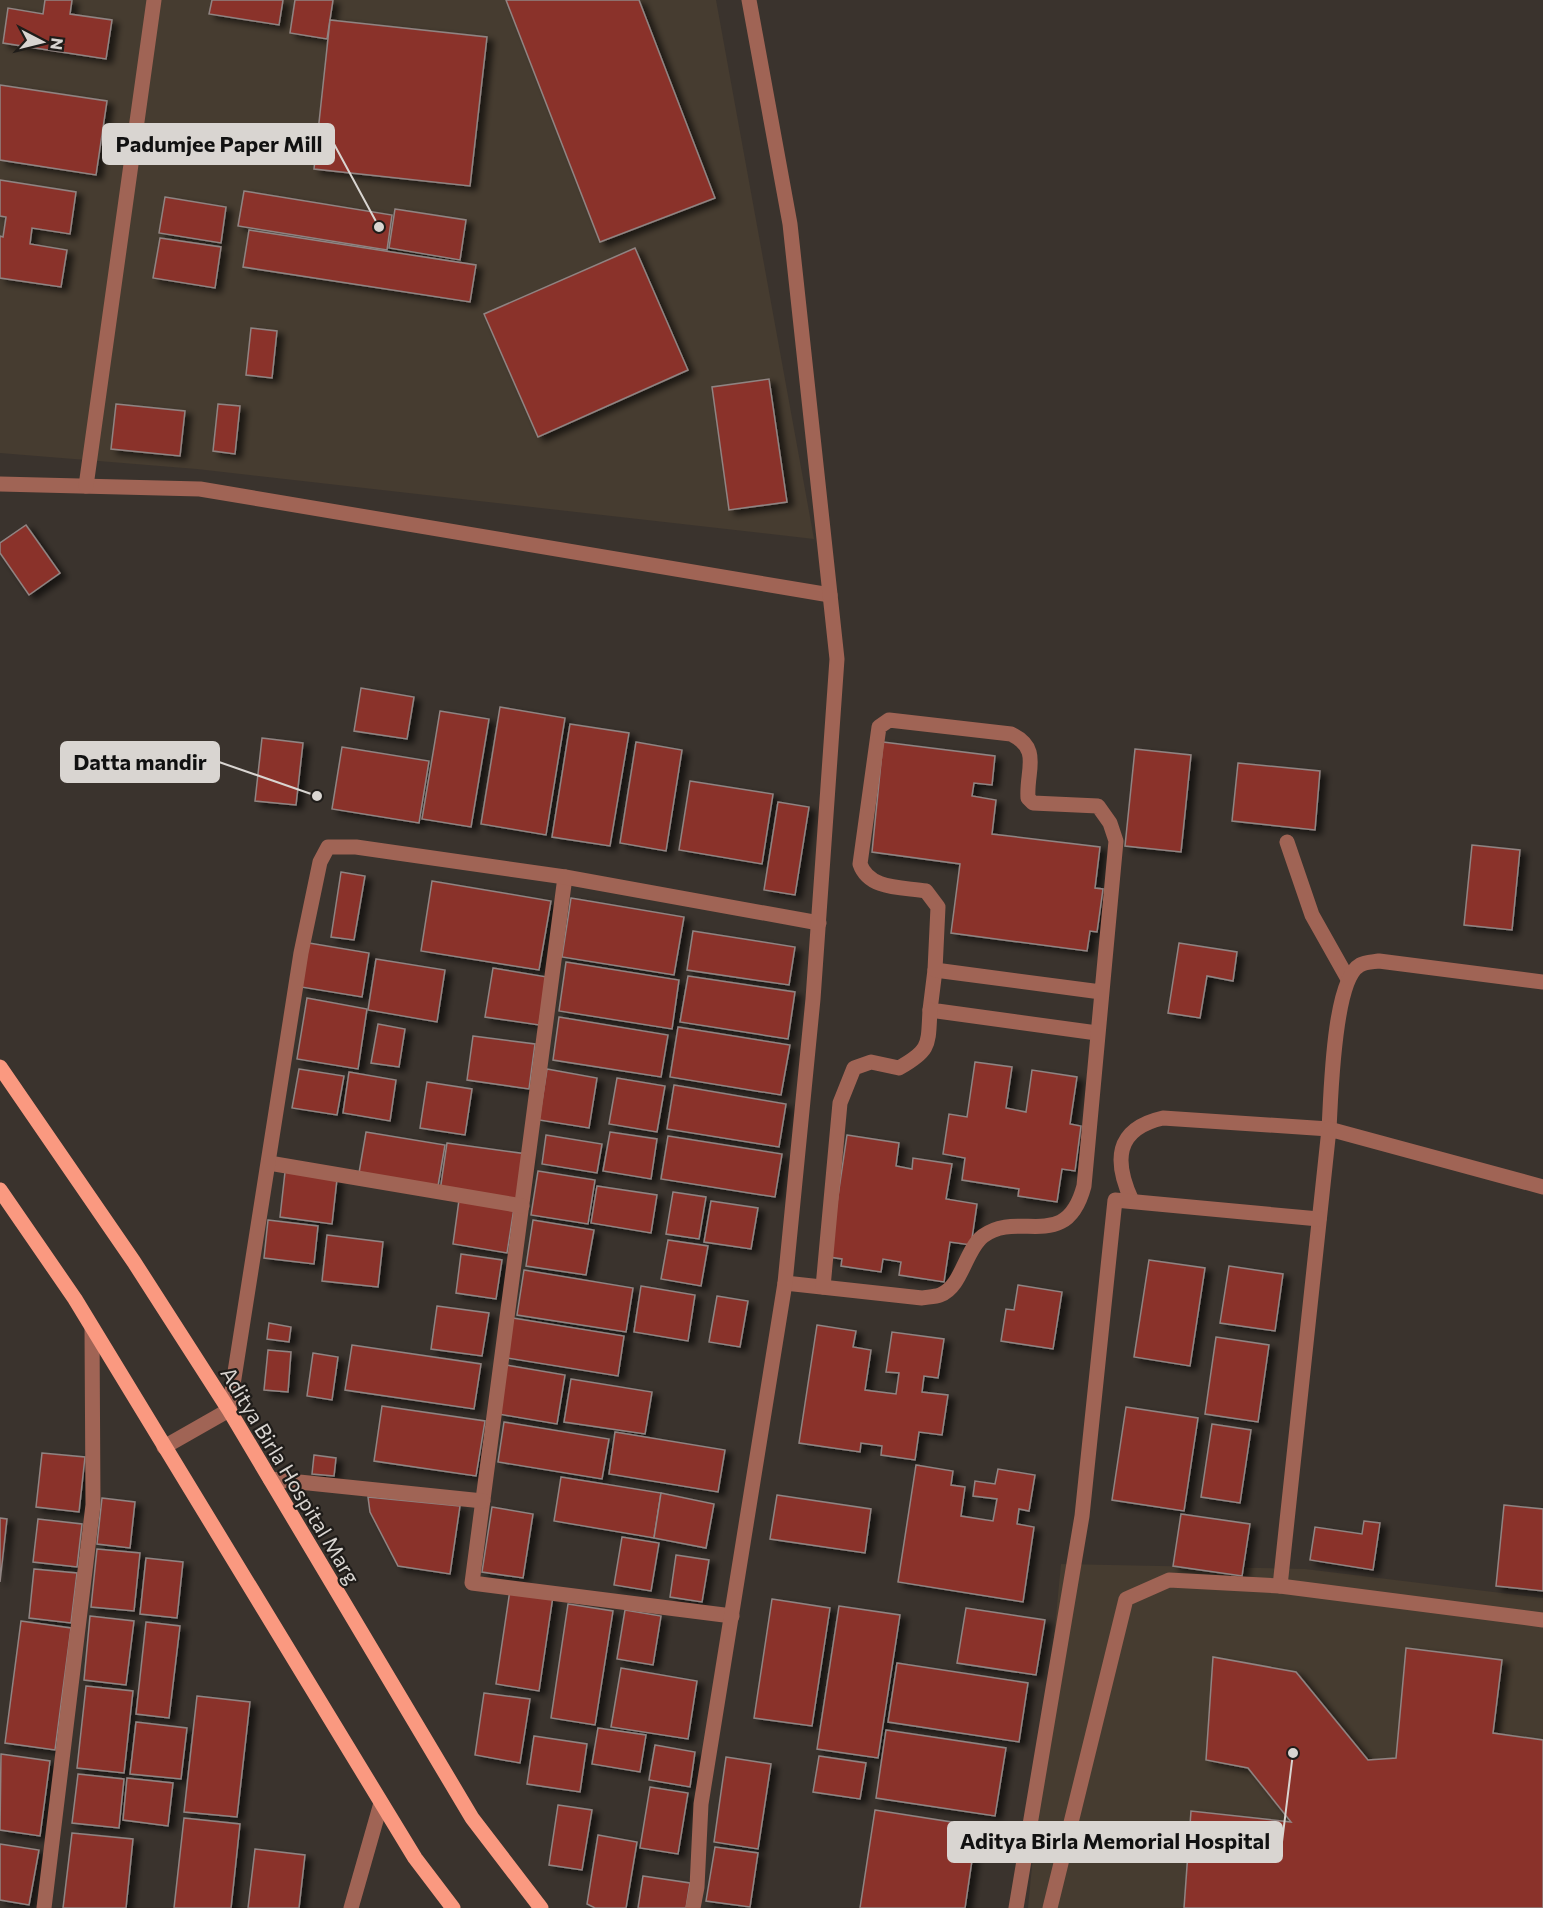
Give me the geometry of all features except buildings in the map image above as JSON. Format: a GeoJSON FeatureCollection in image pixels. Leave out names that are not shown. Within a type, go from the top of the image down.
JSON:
{"type":"FeatureCollection","features":[{"type":"Feature","properties":{"kind":"main road","name":"Aditya Birla Hospital Marg"},"geometry":{"type":"LineString","coordinates":[[0,1067],[134,1262],[229,1410],[472,1818],[541,1908]]}},
{"type":"Feature","properties":{"kind":"main road"},"geometry":{"type":"LineString","coordinates":[[0,1190],[92,1328],[415,1858],[453,1908]]}},
{"type":"Feature","properties":{"kind":"street"},"geometry":{"type":"LineString","coordinates":[[86,486],[154,0]]}},
{"type":"Feature","properties":{"kind":"street"},"geometry":{"type":"LineString","coordinates":[[693,1908],[697,1887],[701,1804],[785,1283],[819,923],[837,659],[790,224],[749,0]]}},
{"type":"Feature","properties":{"kind":"street"},"geometry":{"type":"LineString","coordinates":[[0,484],[200,489],[830,595]]}},
{"type":"Feature","properties":{"kind":"street"},"geometry":{"type":"LineString","coordinates":[[785,1283],[922,1298],[942,1295],[956,1279],[982,1236],[995,1230],[1043,1226],[1064,1221],[1079,1205],[1084,1186],[1116,841],[1110,823],[1098,806],[1033,803],[1028,798],[1027,785],[1031,752],[1024,740],[1011,734],[889,720],[879,727],[860,864],[863,874],[872,882],[926,891],[938,907],[928,1045],[915,1059],[899,1068],[871,1062],[854,1068],[848,1081],[840,1103],[823,1287]]}},
{"type":"Feature","properties":{"kind":"street"},"geometry":{"type":"LineString","coordinates":[[1287,842],[1312,915],[1348,979]]}},
{"type":"Feature","properties":{"kind":"street"},"geometry":{"type":"LineString","coordinates":[[165,1447],[229,1410],[300,953],[320,862],[328,847],[349,846],[565,877],[819,923]]}},
{"type":"Feature","properties":{"kind":"street"},"geometry":{"type":"LineString","coordinates":[[565,877],[472,1583],[732,1616]]}},
{"type":"Feature","properties":{"kind":"street"},"geometry":{"type":"LineString","coordinates":[[1280,1586],[1329,1129],[1340,1000],[1348,979],[1360,965],[1378,961],[1543,982]]}},
{"type":"Feature","properties":{"kind":"street"},"geometry":{"type":"LineString","coordinates":[[935,970],[1101,992]]}},
{"type":"Feature","properties":{"kind":"street"},"geometry":{"type":"LineString","coordinates":[[930,1010],[1097,1033]]}},
{"type":"Feature","properties":{"kind":"street"},"geometry":{"type":"LineString","coordinates":[[1132,1201],[1121,1177],[1120,1154],[1132,1133],[1143,1123],[1163,1118],[1329,1129],[1543,1187]]}},
{"type":"Feature","properties":{"kind":"street"},"geometry":{"type":"LineString","coordinates":[[268,1163],[522,1206]]}},
{"type":"Feature","properties":{"kind":"street"},"geometry":{"type":"LineString","coordinates":[[1016,1908],[1082,1516],[1115,1200],[1319,1219]]}},
{"type":"Feature","properties":{"kind":"street"},"geometry":{"type":"LineString","coordinates":[[44,1908],[93,1505],[92,1328]]}},
{"type":"Feature","properties":{"kind":"street"},"geometry":{"type":"LineString","coordinates":[[270,1479],[483,1501]]}},
{"type":"Feature","properties":{"kind":"street"},"geometry":{"type":"LineString","coordinates":[[1050,1908],[1126,1599],[1169,1580],[1280,1586],[1543,1620]]}},
{"type":"Feature","properties":{"kind":"street"},"geometry":{"type":"LineString","coordinates":[[351,1908],[381,1803]]}},
{"type":"Feature","properties":{"kind":"shaded area"},"geometry":{"type":"Polygon","coordinates":[[[0,0],[716,0],[814,539],[197,469],[0,453],[0,0]]]}},
{"type":"Feature","properties":{"kind":"shaded area"},"geometry":{"type":"Polygon","coordinates":[[[1061,1564],[1305,1569],[1543,1598],[1543,1908],[1028,1908],[1061,1564]]]}},
{"type":"Feature","properties":{"kind":"place","name":"Padumjee Paper Mill"},"geometry":{"type":"Point","coordinates":[379,227]}},
{"type":"Feature","properties":{"kind":"place","name":"Datta mandir"},"geometry":{"type":"Point","coordinates":[317,796]}},
{"type":"Feature","properties":{"kind":"place","name":"Aditya Birla Memorial Hospital"},"geometry":{"type":"Point","coordinates":[1293,1753]}}]}
